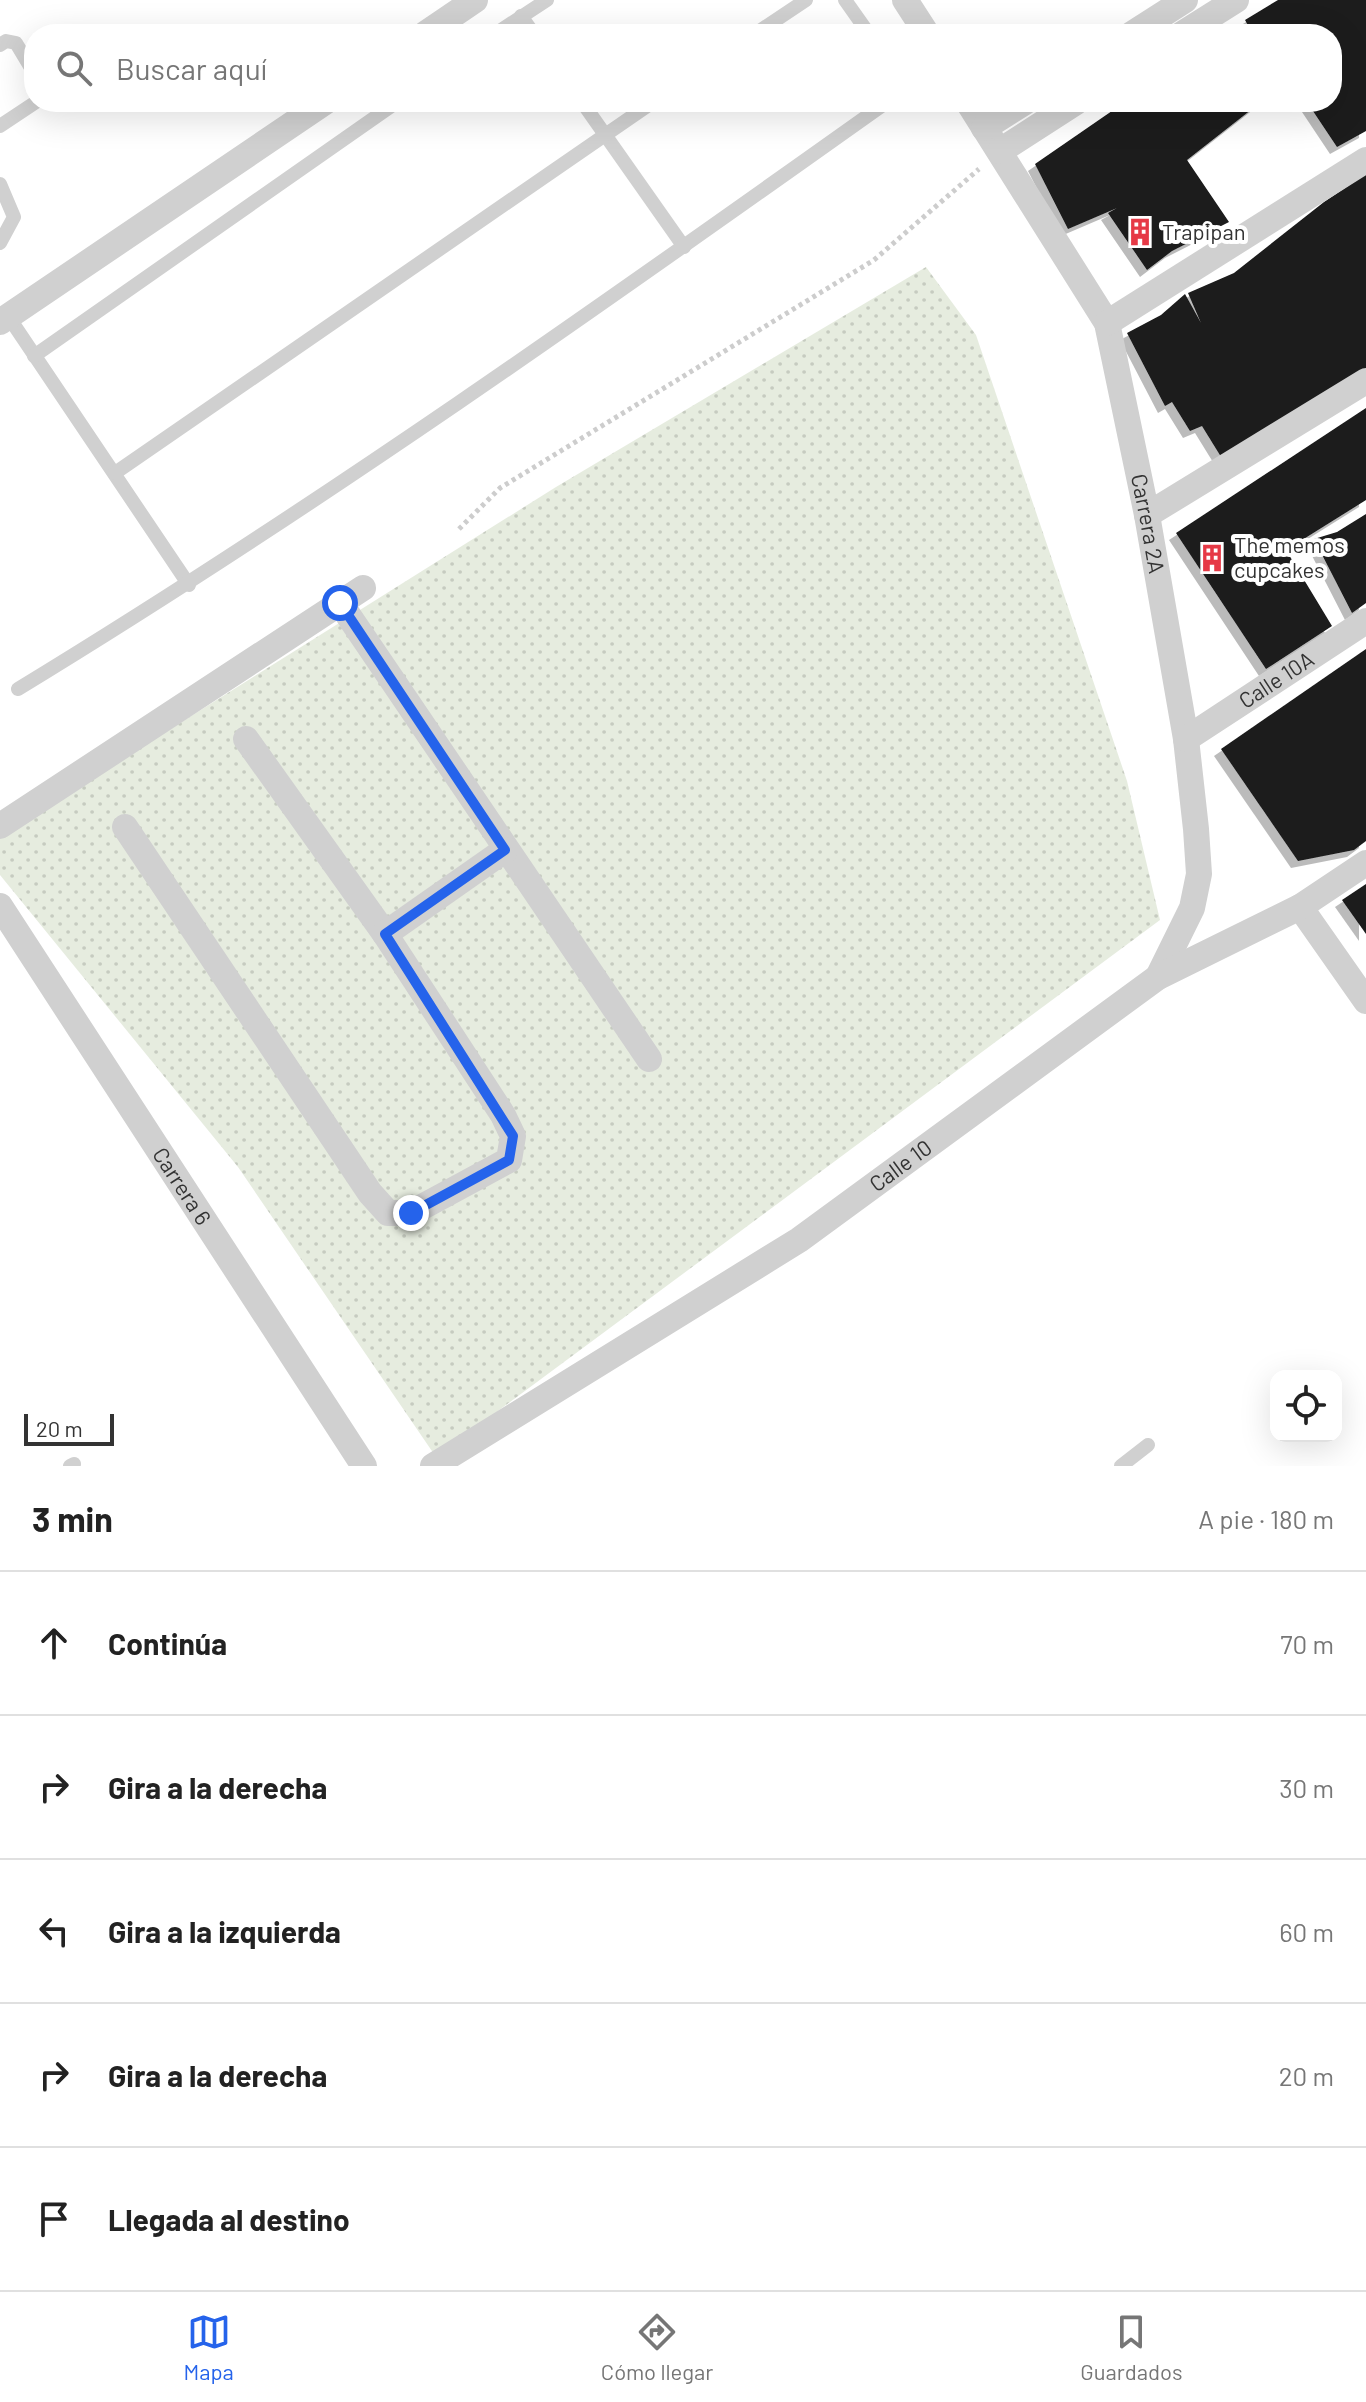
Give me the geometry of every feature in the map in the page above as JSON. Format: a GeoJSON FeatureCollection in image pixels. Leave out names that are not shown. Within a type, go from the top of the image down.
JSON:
{"type":"FeatureCollection","features":[{"type":"Feature","properties":{"kind":"street"},"geometry":{"type":"LineString","coordinates":[[440,24],[475,0]]}},
{"type":"Feature","properties":{"kind":"street"},"geometry":{"type":"LineString","coordinates":[[905,0],[921,24]]}},
{"type":"Feature","properties":{"kind":"street"},"geometry":{"type":"LineString","coordinates":[[1148,24],[1185,0]]}},
{"type":"Feature","properties":{"kind":"street"},"geometry":{"type":"LineString","coordinates":[[1198,24],[1236,0]]}},
{"type":"Feature","properties":{"kind":"street"},"geometry":{"type":"LineString","coordinates":[[4,319],[310,112]]}},
{"type":"Feature","properties":{"kind":"street","name":"Carrera 2A"},"geometry":{"type":"LineString","coordinates":[[974,112],[1107,323],[1147,515],[1186,739],[1199,874],[1192,908],[1158,977]]}},
{"type":"Feature","properties":{"kind":"street"},"geometry":{"type":"LineString","coordinates":[[984,128],[1009,112]]}},
{"type":"Feature","properties":{"kind":"street"},"geometry":{"type":"LineString","coordinates":[[1000,151],[1060,112]]}},
{"type":"Feature","properties":{"kind":"street"},"geometry":{"type":"LineString","coordinates":[[1107,323],[1366,160]]}},
{"type":"Feature","properties":{"kind":"street"},"geometry":{"type":"LineString","coordinates":[[1147,515],[1366,381]]}},
{"type":"Feature","properties":{"kind":"street"},"geometry":{"type":"LineString","coordinates":[[0,826],[363,588]]}},
{"type":"Feature","properties":{"kind":"street"},"geometry":{"type":"LineString","coordinates":[[340,603],[649,1059]]}},
{"type":"Feature","properties":{"kind":"street","name":"Calle 10A"},"geometry":{"type":"LineString","coordinates":[[1186,739],[1366,621]]}},
{"type":"Feature","properties":{"kind":"street"},"geometry":{"type":"LineString","coordinates":[[125,827],[370,1193],[388,1213],[411,1213],[509,1160],[513,1136],[385,934],[246,739]]}},
{"type":"Feature","properties":{"kind":"street"},"geometry":{"type":"LineString","coordinates":[[385,934],[505,850]]}},
{"type":"Feature","properties":{"kind":"street","name":"Calle 10"},"geometry":{"type":"LineString","coordinates":[[433,1466],[799,1240],[1158,977],[1300,907],[1366,863]]}},
{"type":"Feature","properties":{"kind":"street","name":"Carrera 6"},"geometry":{"type":"LineString","coordinates":[[0,906],[364,1466]]}},
{"type":"Feature","properties":{"kind":"street"},"geometry":{"type":"LineString","coordinates":[[1300,907],[1366,1001]]}},
{"type":"Feature","properties":{"kind":"lane"},"geometry":{"type":"LineString","coordinates":[[509,24],[547,0]]}},
{"type":"Feature","properties":{"kind":"lane"},"geometry":{"type":"LineString","coordinates":[[770,24],[806,0]]}},
{"type":"Feature","properties":{"kind":"lane"},"geometry":{"type":"LineString","coordinates":[[845,0],[862,24]]}},
{"type":"Feature","properties":{"kind":"lane"},"geometry":{"type":"LineString","coordinates":[[521,16],[527,24]]}},
{"type":"Feature","properties":{"kind":"lane"},"geometry":{"type":"LineString","coordinates":[[1,26],[3,43],[16,43],[24,56]]}},
{"type":"Feature","properties":{"kind":"lane"},"geometry":{"type":"LineString","coordinates":[[0,126],[24,110]]}},
{"type":"Feature","properties":{"kind":"lane"},"geometry":{"type":"LineString","coordinates":[[34,356],[383,112]]}},
{"type":"Feature","properties":{"kind":"lane"},"geometry":{"type":"LineString","coordinates":[[589,112],[684,247]]}},
{"type":"Feature","properties":{"kind":"lane"},"geometry":{"type":"LineString","coordinates":[[115,473],[638,112]]}},
{"type":"Feature","properties":{"kind":"lane"},"geometry":{"type":"LineString","coordinates":[[18,689],[189,585],[684,247],[873,112]]}},
{"type":"Feature","properties":{"kind":"lane"},"geometry":{"type":"LineString","coordinates":[[0,184],[14,217],[0,243]]}},
{"type":"Feature","properties":{"kind":"lane"},"geometry":{"type":"LineString","coordinates":[[4,319],[34,356],[189,585]]}},
{"type":"Feature","properties":{"kind":"lane"},"geometry":{"type":"LineString","coordinates":[[1121,1466],[1148,1445]]}},
{"type":"Feature","properties":{"kind":"path"},"geometry":{"type":"LineString","coordinates":[[459,529],[500,488],[874,260],[1000,151]]}},
{"type":"Feature","properties":{"kind":"shaded area"},"geometry":{"type":"Polygon","coordinates":[[[926,267],[976,335],[1127,781],[1160,920],[436,1457],[238,1167],[0,875],[0,836],[556,487],[926,267]]]}},
{"type":"Feature","properties":{"kind":"building"},"geometry":{"type":"Polygon","coordinates":[[[1278,0],[1366,0],[1366,131],[1337,147],[1314,112],[1342,112],[1342,24],[1247,24],[1245,20],[1278,0]]]}},
{"type":"Feature","properties":{"kind":"building"},"geometry":{"type":"Polygon","coordinates":[[[1110,112],[1248,112],[1187,160],[1229,222],[1172,251],[1147,270],[1108,213],[1117,208],[1068,229],[1035,164],[1110,112]]]}},
{"type":"Feature","properties":{"kind":"building"},"geometry":{"type":"Polygon","coordinates":[[[1366,174],[1366,372],[1223,460],[1202,426],[1190,431],[1172,402],[1165,406],[1127,333],[1161,315],[1185,294],[1201,323],[1188,293],[1234,273],[1324,202],[1366,174]]]}},
{"type":"Feature","properties":{"kind":"building"},"geometry":{"type":"Polygon","coordinates":[[[1366,408],[1366,500],[1286,550],[1332,626],[1266,669],[1176,533],[1366,408]]]}},
{"type":"Feature","properties":{"kind":"building"},"geometry":{"type":"Polygon","coordinates":[[[1366,514],[1366,603],[1352,613],[1314,539],[1337,532],[1366,514]]]}},
{"type":"Feature","properties":{"kind":"building"},"geometry":{"type":"Polygon","coordinates":[[[1366,649],[1366,841],[1354,850],[1298,861],[1221,749],[1366,649]]]}},
{"type":"Feature","properties":{"kind":"building"},"geometry":{"type":"Polygon","coordinates":[[[1366,884],[1366,934],[1342,900],[1366,884]]]}},
{"type":"Feature","properties":{"kind":"place","name":"Trapipan"},"geometry":{"type":"Point","coordinates":[1140,232]}},
{"type":"Feature","properties":{"kind":"place","name":"The memos cupcakes"},"geometry":{"type":"Point","coordinates":[1212,558]}},
{"type":"Feature","properties":{"kind":"route"},"geometry":{"type":"LineString","coordinates":[[340,603],[505,850],[385,934],[503,1115],[513,1136],[509,1160],[411,1213]]}}]}
